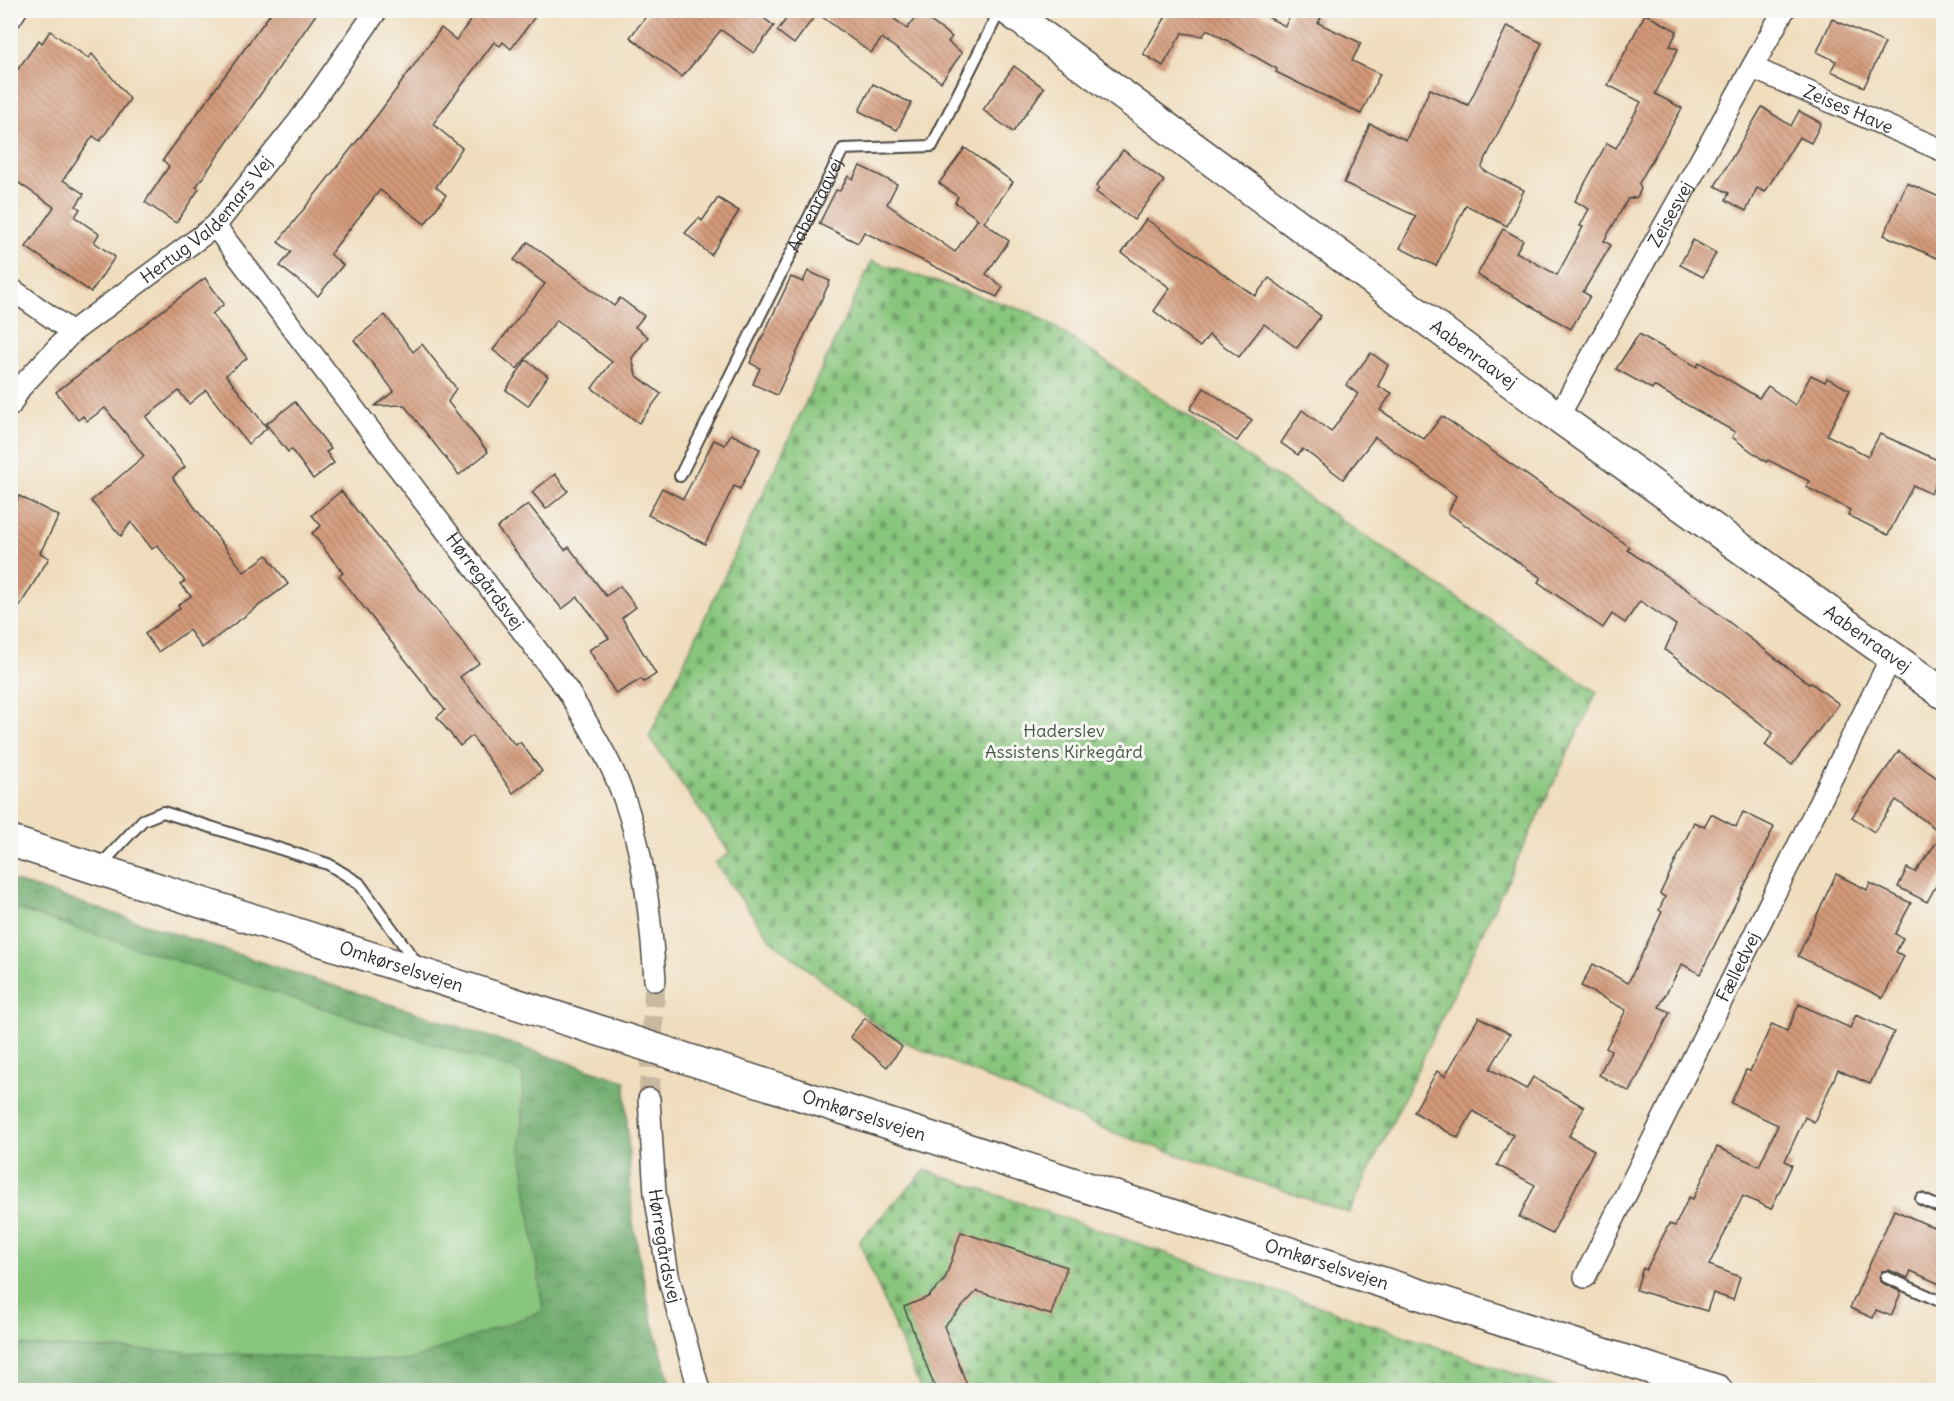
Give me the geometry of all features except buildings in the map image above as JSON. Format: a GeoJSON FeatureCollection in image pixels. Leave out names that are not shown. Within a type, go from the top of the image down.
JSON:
{"type":"FeatureCollection","features":[{"type":"Feature","properties":{"kind":"main road","name":"Aabenraavej"},"geometry":{"type":"LineString","coordinates":[[1008,10],[1558,417],[1944,694]]}},
{"type":"Feature","properties":{"kind":"main road","name":"Omkørselsvejen"},"geometry":{"type":"LineString","coordinates":[[10,841],[1717,1390]]}},
{"type":"Feature","properties":{"kind":"street"},"geometry":{"type":"LineString","coordinates":[[10,19],[16,10]]}},
{"type":"Feature","properties":{"kind":"street","name":"Hertug Valdemars Vej"},"geometry":{"type":"LineString","coordinates":[[10,406],[20,388],[72,332],[215,226],[299,121],[377,10]]}},
{"type":"Feature","properties":{"kind":"street","name":"Zeisesvej"},"geometry":{"type":"LineString","coordinates":[[1558,417],[1784,10]]}},
{"type":"Feature","properties":{"kind":"street","name":"Zeises Have"},"geometry":{"type":"LineString","coordinates":[[1753,68],[1944,151]]}},
{"type":"Feature","properties":{"kind":"street","name":"Hørregårdsvej"},"geometry":{"type":"LineString","coordinates":[[215,226],[568,691],[613,772],[639,847],[650,912],[655,980]]}},
{"type":"Feature","properties":{"kind":"street"},"geometry":{"type":"LineString","coordinates":[[10,288],[72,332]]}},
{"type":"Feature","properties":{"kind":"street","name":"Fælledvej"},"geometry":{"type":"LineString","coordinates":[[1585,1277],[1892,656]]}},
{"type":"Feature","properties":{"kind":"street","name":"Hørregårdsvej"},"geometry":{"type":"LineString","coordinates":[[649,1099],[655,1193],[668,1275],[699,1390]]}},
{"type":"Feature","properties":{"kind":"lane","name":"Aabenraavej"},"geometry":{"type":"LineString","coordinates":[[680,476],[843,148],[932,146],[1000,10]]}},
{"type":"Feature","properties":{"kind":"lane"},"geometry":{"type":"LineString","coordinates":[[97,868],[143,820],[163,812],[328,864],[359,883],[423,972]]}},
{"type":"Feature","properties":{"kind":"lane"},"geometry":{"type":"LineString","coordinates":[[1921,1199],[1944,1209]]}},
{"type":"Feature","properties":{"kind":"lane"},"geometry":{"type":"LineString","coordinates":[[1886,1277],[1944,1303]]}},
{"type":"Feature","properties":{"kind":"green space","name":"Haderslev Assistens Kirkegård"},"geometry":{"type":"Polygon","coordinates":[[[872,261],[1035,314],[1597,692],[1349,1213],[1112,1132],[891,1036],[770,939],[715,863],[730,853],[649,737],[872,261]]]}},
{"type":"Feature","properties":{"kind":"green space"},"geometry":{"type":"Polygon","coordinates":[[[11,880],[625,1081],[632,1218],[650,1313],[672,1390],[89,1390],[11,1386],[11,1345],[407,1361],[543,1310],[521,1149],[523,1073],[11,907],[11,880]]]}},
{"type":"Feature","properties":{"kind":"green space"},"geometry":{"type":"Polygon","coordinates":[[[11,907],[523,1073],[521,1149],[543,1311],[407,1361],[11,1345],[11,907]]]}},
{"type":"Feature","properties":{"kind":"green space"},"geometry":{"type":"Polygon","coordinates":[[[925,1170],[1562,1390],[921,1390],[859,1241],[925,1170]]]}},
{"type":"Feature","properties":{"kind":"tunnel"},"geometry":{"type":"LineString","coordinates":[[649,1099],[655,980]]}}]}
